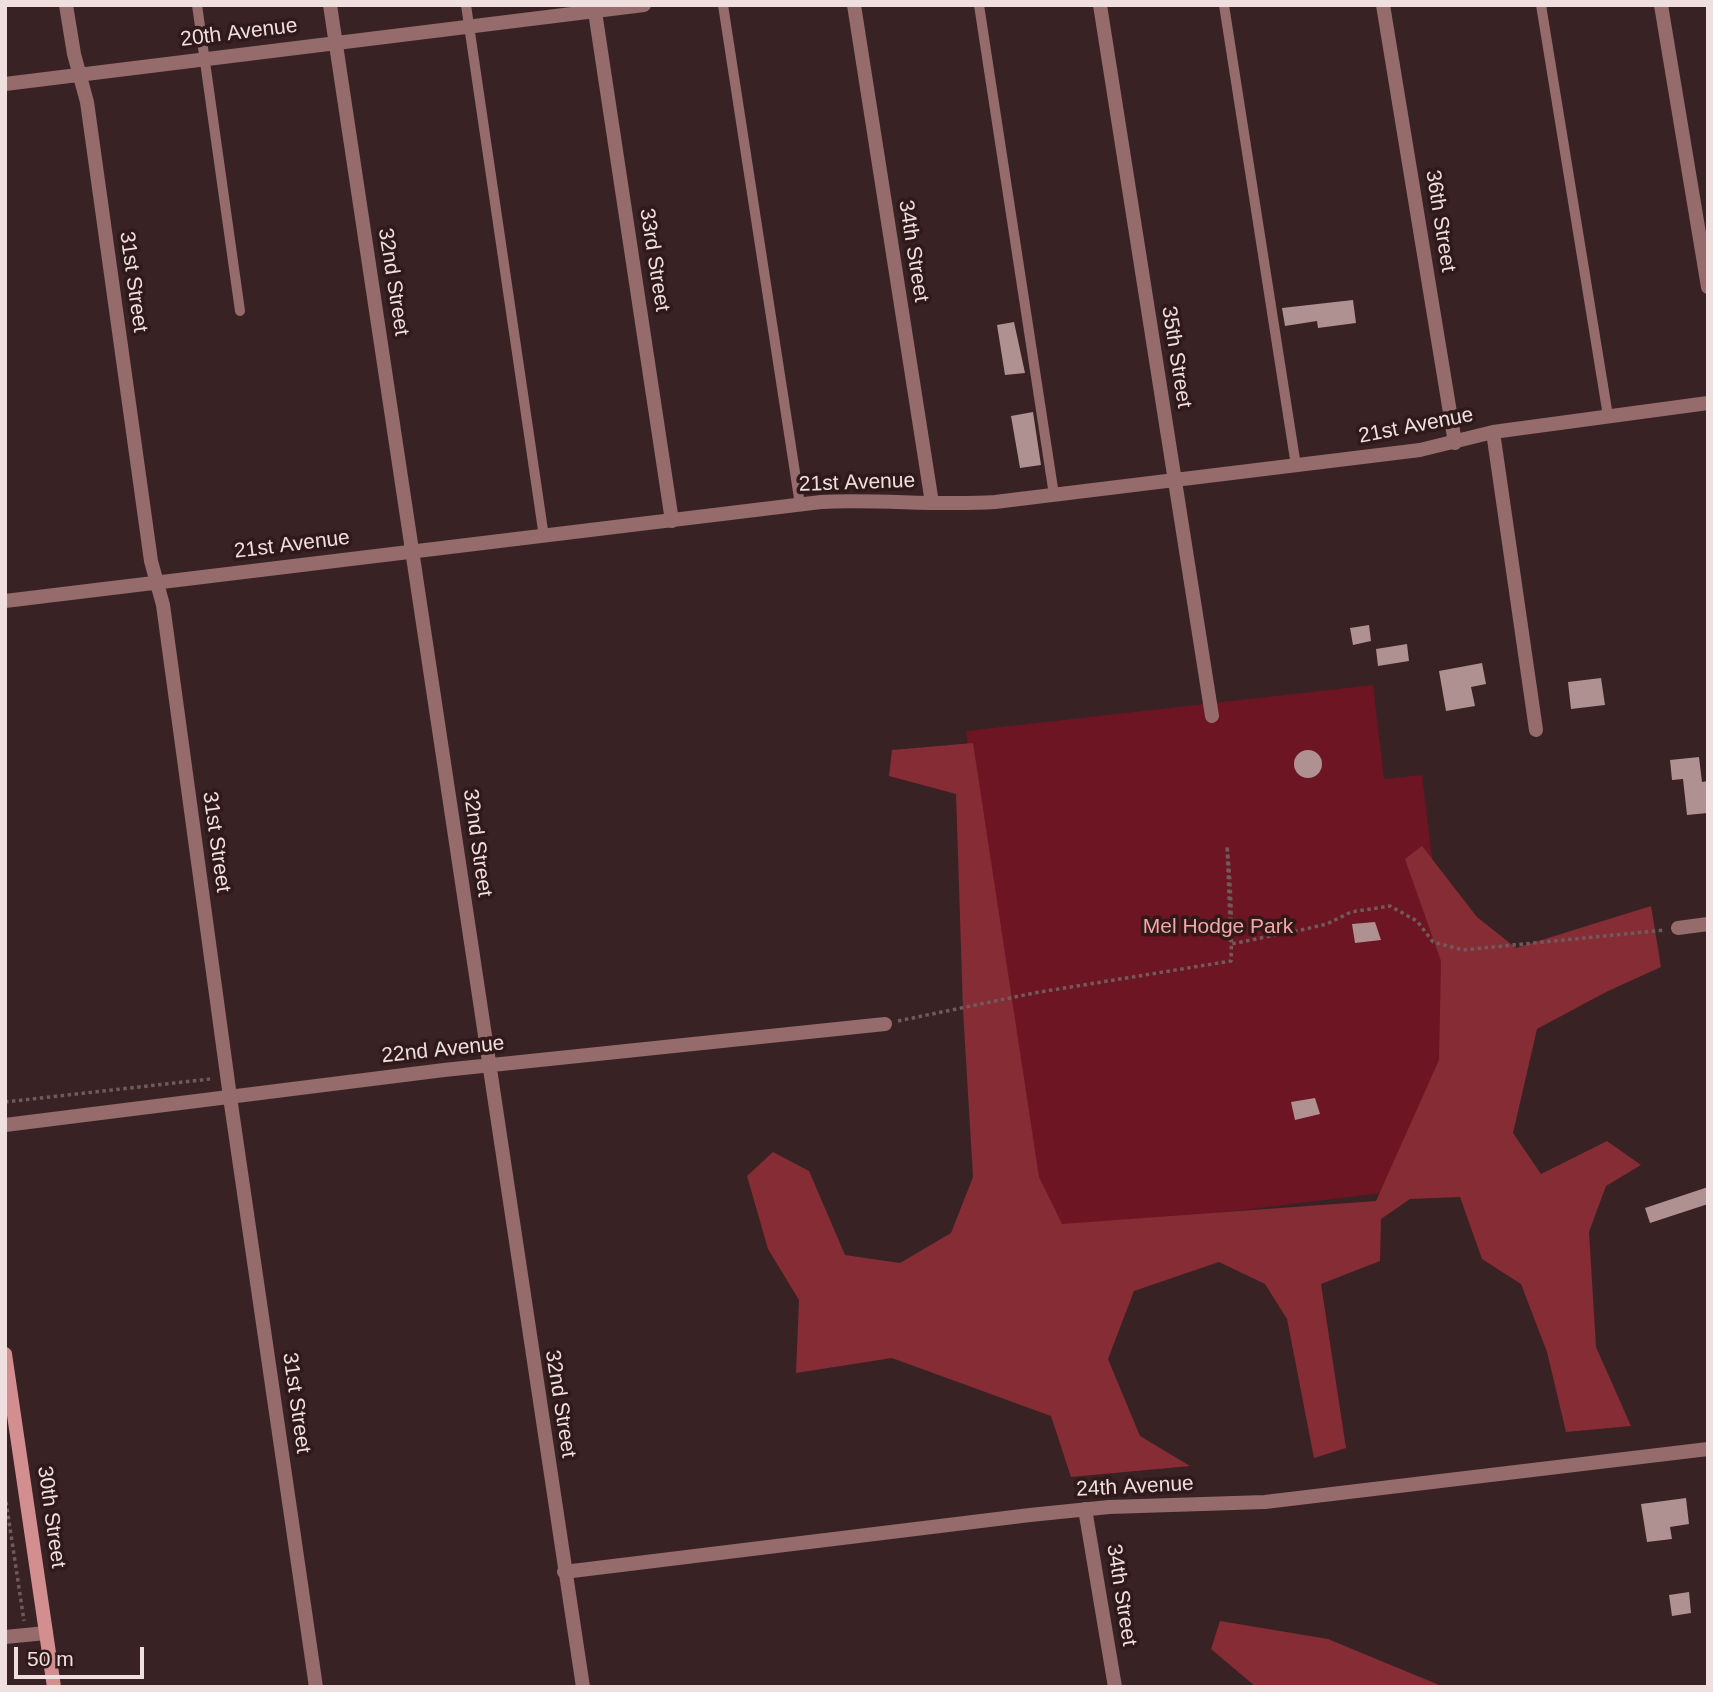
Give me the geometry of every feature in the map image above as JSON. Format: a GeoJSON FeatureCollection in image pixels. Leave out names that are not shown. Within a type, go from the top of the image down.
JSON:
{"type":"FeatureCollection","features":[{"type":"Feature","properties":{"kind":"street","name":"31st Street"},"geometry":{"type":"LineString","coordinates":[[66,5],[87,102],[151,561],[163,606],[230,1097],[316,1687]]}},
{"type":"Feature","properties":{"kind":"street","name":"32nd Street"},"geometry":{"type":"LineString","coordinates":[[330,5],[583,1687]]}},
{"type":"Feature","properties":{"kind":"street","name":"20th Avenue"},"geometry":{"type":"LineString","coordinates":[[5,84],[594,8],[644,5]]}},
{"type":"Feature","properties":{"kind":"street","name":"34th Street"},"geometry":{"type":"LineString","coordinates":[[854,5],[932,503]]}},
{"type":"Feature","properties":{"kind":"street","name":"35th Street"},"geometry":{"type":"LineString","coordinates":[[1100,5],[1212,716]]}},
{"type":"Feature","properties":{"kind":"street","name":"36th Street"},"geometry":{"type":"LineString","coordinates":[[1383,5],[1455,443]]}},
{"type":"Feature","properties":{"kind":"street"},"geometry":{"type":"LineString","coordinates":[[1661,5],[1708,287]]}},
{"type":"Feature","properties":{"kind":"street","name":"33rd Street"},"geometry":{"type":"LineString","coordinates":[[594,8],[672,521]]}},
{"type":"Feature","properties":{"kind":"street","name":"21st Avenue"},"geometry":{"type":"LineString","coordinates":[[5,601],[800,505],[877,499],[932,503],[995,502],[1296,466],[1455,443],[1493,432],[1708,403]]}},
{"type":"Feature","properties":{"kind":"street"},"geometry":{"type":"LineString","coordinates":[[1493,432],[1536,730]]}},
{"type":"Feature","properties":{"kind":"street"},"geometry":{"type":"LineString","coordinates":[[1678,928],[1708,924]]}},
{"type":"Feature","properties":{"kind":"street","name":"22nd Avenue"},"geometry":{"type":"LineString","coordinates":[[5,1125],[488,1065],[886,1024]]}},
{"type":"Feature","properties":{"kind":"street","name":"30th Street"},"geometry":{"type":"LineString","coordinates":[[5,1354],[54,1687]]}},
{"type":"Feature","properties":{"kind":"street","name":"24th Avenue"},"geometry":{"type":"LineString","coordinates":[[564,1572],[1085,1509],[1265,1502],[1708,1448]]}},
{"type":"Feature","properties":{"kind":"street","name":"34th Street"},"geometry":{"type":"LineString","coordinates":[[1085,1509],[1115,1687]]}},
{"type":"Feature","properties":{"kind":"street"},"geometry":{"type":"LineString","coordinates":[[5,1637],[46,1633]]}},
{"type":"Feature","properties":{"kind":"lane"},"geometry":{"type":"LineString","coordinates":[[197,5],[240,312]]}},
{"type":"Feature","properties":{"kind":"lane"},"geometry":{"type":"LineString","coordinates":[[466,5],[544,537]]}},
{"type":"Feature","properties":{"kind":"lane"},"geometry":{"type":"LineString","coordinates":[[723,5],[800,505]]}},
{"type":"Feature","properties":{"kind":"lane"},"geometry":{"type":"LineString","coordinates":[[979,5],[1054,495]]}},
{"type":"Feature","properties":{"kind":"lane"},"geometry":{"type":"LineString","coordinates":[[1224,5],[1296,466]]}},
{"type":"Feature","properties":{"kind":"lane"},"geometry":{"type":"LineString","coordinates":[[1541,5],[1608,416]]}},
{"type":"Feature","properties":{"kind":"path"},"geometry":{"type":"LineString","coordinates":[[886,1024],[1034,993],[1231,961],[1232,897],[1227,846],[1231,944]]}},
{"type":"Feature","properties":{"kind":"path"},"geometry":{"type":"LineString","coordinates":[[1231,944],[1327,924],[1351,912],[1390,906],[1417,921],[1433,942],[1463,950],[1678,928]]}},
{"type":"Feature","properties":{"kind":"path"},"geometry":{"type":"LineString","coordinates":[[5,1102],[210,1079]]}},
{"type":"Feature","properties":{"kind":"path"},"geometry":{"type":"LineString","coordinates":[[5,1495],[24,1622]]}},
{"type":"Feature","properties":{"kind":"green space","name":"Mel Hodge Park"},"geometry":{"type":"Polygon","coordinates":[[[1373,685],[1384,779],[1422,775],[1471,1182],[1039,1235],[966,731],[1373,685]]]}},
{"type":"Feature","properties":{"kind":"shaded area"},"geometry":{"type":"Polygon","coordinates":[[[973,743],[1039,1177],[1062,1224],[1376,1201],[1439,1060],[1441,961],[1405,859],[1422,846],[1477,917],[1516,948],[1651,906],[1661,967],[1606,992],[1537,1029],[1513,1133],[1541,1174],[1607,1141],[1641,1165],[1606,1186],[1589,1232],[1596,1347],[1631,1426],[1566,1432],[1547,1352],[1521,1284],[1482,1259],[1460,1197],[1410,1199],[1381,1219],[1380,1261],[1321,1284],[1346,1448],[1314,1458],[1287,1319],[1265,1284],[1219,1262],[1134,1291],[1108,1359],[1140,1436],[1190,1466],[1071,1477],[1051,1416],[892,1358],[796,1373],[799,1300],[768,1249],[747,1176],[773,1152],[809,1171],[845,1255],[900,1263],[951,1233],[973,1177],[963,1010],[956,794],[889,776],[892,750],[973,743]]]}},
{"type":"Feature","properties":{"kind":"shaded area"},"geometry":{"type":"Polygon","coordinates":[[[1220,1621],[1328,1639],[1444,1687],[1256,1687],[1211,1649],[1220,1621]]]}},
{"type":"Feature","properties":{"kind":"building"},"geometry":{"type":"Polygon","coordinates":[[[1353,300],[1356,323],[1318,328],[1317,321],[1285,326],[1282,308],[1353,300]]]}},
{"type":"Feature","properties":{"kind":"building"},"geometry":{"type":"Polygon","coordinates":[[[1014,322],[1025,373],[1005,375],[997,325],[1014,322]]]}},
{"type":"Feature","properties":{"kind":"building"},"geometry":{"type":"Polygon","coordinates":[[[1033,412],[1041,465],[1020,468],[1011,416],[1033,412]]]}},
{"type":"Feature","properties":{"kind":"building"},"geometry":{"type":"Polygon","coordinates":[[[1369,625],[1371,641],[1353,645],[1350,628],[1369,625]]]}},
{"type":"Feature","properties":{"kind":"building"},"geometry":{"type":"Polygon","coordinates":[[[1407,644],[1409,661],[1378,666],[1376,649],[1407,644]]]}},
{"type":"Feature","properties":{"kind":"building"},"geometry":{"type":"Polygon","coordinates":[[[1482,663],[1486,684],[1471,687],[1475,706],[1446,711],[1439,671],[1482,663]]]}},
{"type":"Feature","properties":{"kind":"building"},"geometry":{"type":"Polygon","coordinates":[[[1601,678],[1605,705],[1571,709],[1568,682],[1601,678]]]}},
{"type":"Feature","properties":{"kind":"building"},"geometry":{"type":"Polygon","coordinates":[[[1308,750],[1318,754],[1322,764],[1318,774],[1308,778],[1298,774],[1294,764],[1298,754],[1308,750]]]}},
{"type":"Feature","properties":{"kind":"building"},"geometry":{"type":"Polygon","coordinates":[[[1699,757],[1702,782],[1708,781],[1708,813],[1687,815],[1683,779],[1672,780],[1670,760],[1699,757]]]}},
{"type":"Feature","properties":{"kind":"building"},"geometry":{"type":"Polygon","coordinates":[[[1375,922],[1381,940],[1355,943],[1352,924],[1375,922]]]}},
{"type":"Feature","properties":{"kind":"building"},"geometry":{"type":"Polygon","coordinates":[[[1315,1098],[1320,1114],[1295,1120],[1291,1102],[1315,1098]]]}},
{"type":"Feature","properties":{"kind":"building"},"geometry":{"type":"Polygon","coordinates":[[[1708,1187],[1708,1204],[1650,1223],[1645,1208],[1708,1187]]]}},
{"type":"Feature","properties":{"kind":"building"},"geometry":{"type":"Polygon","coordinates":[[[1686,1498],[1689,1524],[1670,1527],[1672,1539],[1647,1542],[1641,1504],[1686,1498]]]}},
{"type":"Feature","properties":{"kind":"building"},"geometry":{"type":"Polygon","coordinates":[[[1689,1592],[1691,1613],[1672,1616],[1669,1595],[1689,1592]]]}}]}
